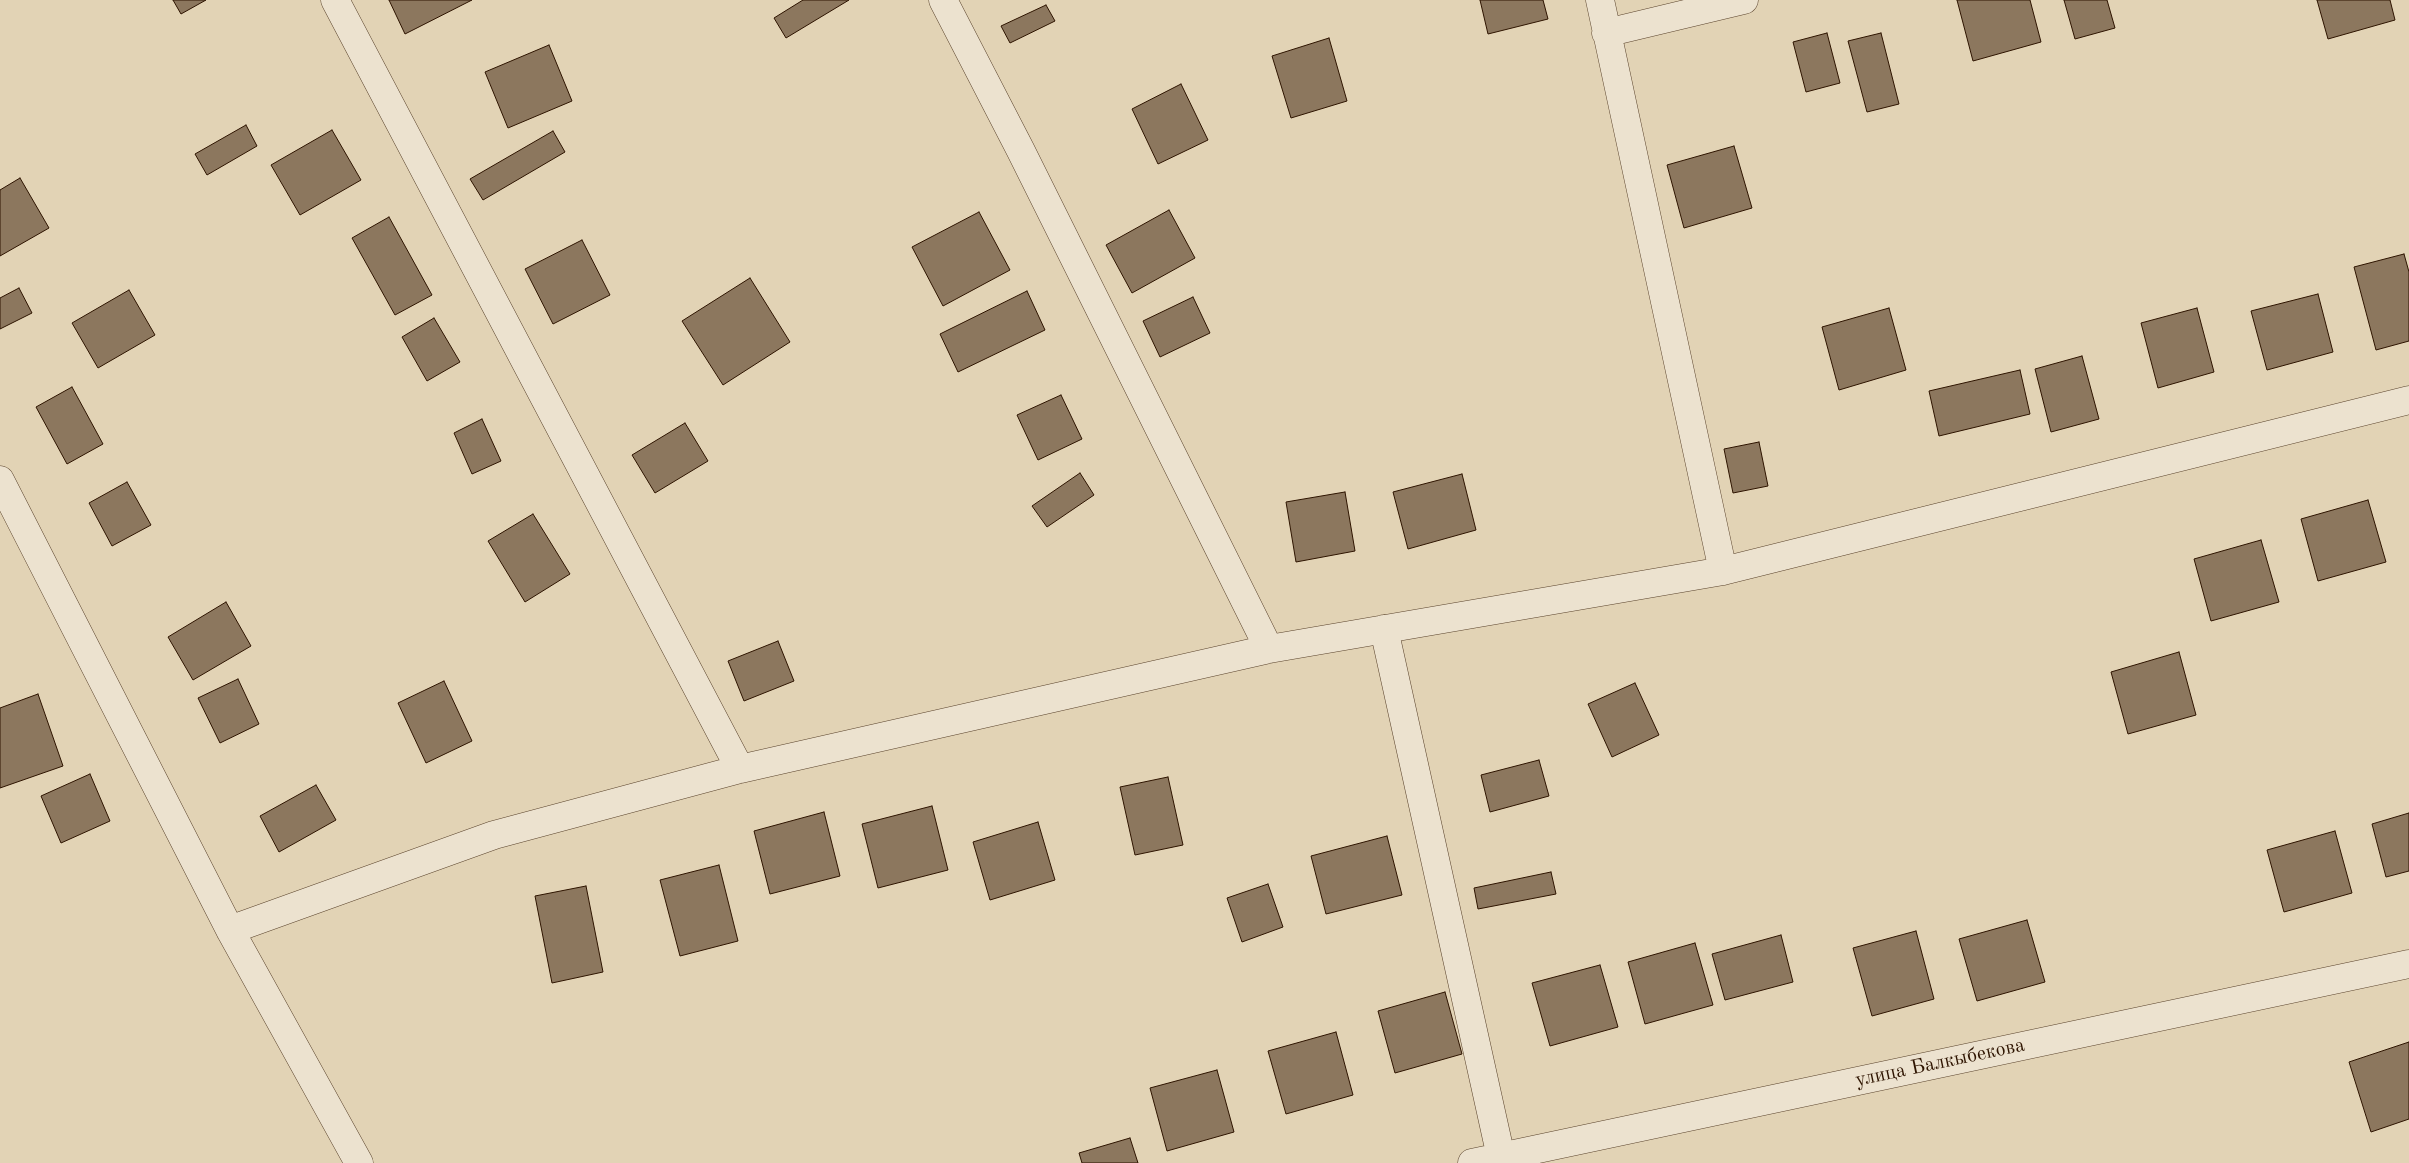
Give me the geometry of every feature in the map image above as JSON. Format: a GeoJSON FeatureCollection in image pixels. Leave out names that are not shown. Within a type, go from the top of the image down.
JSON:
{"type":"FeatureCollection","features":[{"type":"Feature","properties":{"kind":"street"},"geometry":{"type":"LineString","coordinates":[[335,0],[740,769]]}},
{"type":"Feature","properties":{"kind":"street"},"geometry":{"type":"LineString","coordinates":[[943,0],[1269,649]]}},
{"type":"Feature","properties":{"kind":"street"},"geometry":{"type":"LineString","coordinates":[[1600,0],[1723,571]]}},
{"type":"Feature","properties":{"kind":"street"},"geometry":{"type":"LineString","coordinates":[[1606,33],[1744,0]]}},
{"type":"Feature","properties":{"kind":"street"},"geometry":{"type":"LineString","coordinates":[[230,930],[494,835],[740,769],[1269,649],[1723,571],[2409,400]]}},
{"type":"Feature","properties":{"kind":"street"},"geometry":{"type":"LineString","coordinates":[[0,480],[230,930],[359,1163]]}},
{"type":"Feature","properties":{"kind":"street"},"geometry":{"type":"LineString","coordinates":[[1384,628],[1500,1157]]}},
{"type":"Feature","properties":{"kind":"street","name":"улица Балкыбекова"},"geometry":{"type":"LineString","coordinates":[[1472,1163],[2409,964]]}},
{"type":"Feature","properties":{"kind":"building"},"geometry":{"type":"Polygon","coordinates":[[[173,0],[206,0],[181,14],[173,0]]]}},
{"type":"Feature","properties":{"kind":"building"},"geometry":{"type":"Polygon","coordinates":[[[389,0],[472,0],[405,34],[389,0]]]}},
{"type":"Feature","properties":{"kind":"building"},"geometry":{"type":"Polygon","coordinates":[[[803,0],[849,0],[786,38],[774,18],[803,0]]]}},
{"type":"Feature","properties":{"kind":"building"},"geometry":{"type":"Polygon","coordinates":[[[1480,0],[1543,0],[1548,19],[1488,34],[1480,0]]]}},
{"type":"Feature","properties":{"kind":"building"},"geometry":{"type":"Polygon","coordinates":[[[1957,0],[2030,0],[2041,42],[1973,61],[1957,0]]]}},
{"type":"Feature","properties":{"kind":"building"},"geometry":{"type":"Polygon","coordinates":[[[2064,0],[2107,0],[2115,28],[2075,39],[2064,0]]]}},
{"type":"Feature","properties":{"kind":"building"},"geometry":{"type":"Polygon","coordinates":[[[2317,0],[2390,0],[2395,20],[2328,39],[2317,0]]]}},
{"type":"Feature","properties":{"kind":"building"},"geometry":{"type":"Polygon","coordinates":[[[1046,5],[1055,21],[1010,43],[1001,26],[1046,5]]]}},
{"type":"Feature","properties":{"kind":"building"},"geometry":{"type":"Polygon","coordinates":[[[1827,33],[1840,83],[1806,92],[1793,42],[1827,33]]]}},
{"type":"Feature","properties":{"kind":"building"},"geometry":{"type":"Polygon","coordinates":[[[1881,33],[1899,104],[1867,112],[1848,41],[1881,33]]]}},
{"type":"Feature","properties":{"kind":"building"},"geometry":{"type":"Polygon","coordinates":[[[1329,38],[1347,101],[1291,118],[1272,56],[1329,38]]]}},
{"type":"Feature","properties":{"kind":"building"},"geometry":{"type":"Polygon","coordinates":[[[549,45],[572,101],[508,128],[485,72],[549,45]]]}},
{"type":"Feature","properties":{"kind":"building"},"geometry":{"type":"Polygon","coordinates":[[[1181,84],[1208,140],[1158,164],[1132,109],[1181,84]]]}},
{"type":"Feature","properties":{"kind":"building"},"geometry":{"type":"Polygon","coordinates":[[[246,125],[257,146],[207,175],[195,154],[246,125]]]}},
{"type":"Feature","properties":{"kind":"building"},"geometry":{"type":"Polygon","coordinates":[[[332,130],[361,180],[300,215],[271,165],[332,130]]]}},
{"type":"Feature","properties":{"kind":"building"},"geometry":{"type":"Polygon","coordinates":[[[553,131],[565,152],[483,200],[470,179],[553,131]]]}},
{"type":"Feature","properties":{"kind":"building"},"geometry":{"type":"Polygon","coordinates":[[[1734,146],[1752,208],[1684,228],[1667,165],[1734,146]]]}},
{"type":"Feature","properties":{"kind":"building"},"geometry":{"type":"Polygon","coordinates":[[[20,178],[49,228],[0,256],[0,190],[20,178]]]}},
{"type":"Feature","properties":{"kind":"building"},"geometry":{"type":"Polygon","coordinates":[[[1169,210],[1195,258],[1132,293],[1106,245],[1169,210]]]}},
{"type":"Feature","properties":{"kind":"building"},"geometry":{"type":"Polygon","coordinates":[[[979,212],[1010,270],[943,306],[912,247],[979,212]]]}},
{"type":"Feature","properties":{"kind":"building"},"geometry":{"type":"Polygon","coordinates":[[[389,217],[432,295],[395,315],[352,238],[389,217]]]}},
{"type":"Feature","properties":{"kind":"building"},"geometry":{"type":"Polygon","coordinates":[[[582,240],[610,295],[553,324],[525,269],[582,240]]]}},
{"type":"Feature","properties":{"kind":"building"},"geometry":{"type":"Polygon","coordinates":[[[2404,254],[2409,272],[2409,341],[2376,350],[2354,267],[2404,254]]]}},
{"type":"Feature","properties":{"kind":"building"},"geometry":{"type":"Polygon","coordinates":[[[750,278],[790,342],[723,385],[682,321],[750,278]]]}},
{"type":"Feature","properties":{"kind":"building"},"geometry":{"type":"Polygon","coordinates":[[[19,288],[32,313],[0,329],[0,298],[19,288]]]}},
{"type":"Feature","properties":{"kind":"building"},"geometry":{"type":"Polygon","coordinates":[[[129,290],[155,335],[98,368],[72,323],[129,290]]]}},
{"type":"Feature","properties":{"kind":"building"},"geometry":{"type":"Polygon","coordinates":[[[1027,291],[1045,330],[958,372],[940,334],[1027,291]]]}},
{"type":"Feature","properties":{"kind":"building"},"geometry":{"type":"Polygon","coordinates":[[[2318,294],[2333,352],[2267,370],[2251,311],[2318,294]]]}},
{"type":"Feature","properties":{"kind":"building"},"geometry":{"type":"Polygon","coordinates":[[[1193,297],[1210,333],[1160,357],[1143,321],[1193,297]]]}},
{"type":"Feature","properties":{"kind":"building"},"geometry":{"type":"Polygon","coordinates":[[[1889,308],[1906,370],[1839,390],[1822,327],[1889,308]]]}},
{"type":"Feature","properties":{"kind":"building"},"geometry":{"type":"Polygon","coordinates":[[[2197,308],[2214,372],[2158,388],[2141,323],[2197,308]]]}},
{"type":"Feature","properties":{"kind":"building"},"geometry":{"type":"Polygon","coordinates":[[[434,318],[460,362],[427,381],[402,337],[434,318]]]}},
{"type":"Feature","properties":{"kind":"building"},"geometry":{"type":"Polygon","coordinates":[[[2082,356],[2099,419],[2051,432],[2035,369],[2082,356]]]}},
{"type":"Feature","properties":{"kind":"building"},"geometry":{"type":"Polygon","coordinates":[[[2020,370],[2030,414],[1939,436],[1929,391],[2020,370]]]}},
{"type":"Feature","properties":{"kind":"building"},"geometry":{"type":"Polygon","coordinates":[[[72,387],[103,444],[67,464],[36,407],[72,387]]]}},
{"type":"Feature","properties":{"kind":"building"},"geometry":{"type":"Polygon","coordinates":[[[1061,395],[1082,439],[1038,460],[1017,415],[1061,395]]]}},
{"type":"Feature","properties":{"kind":"building"},"geometry":{"type":"Polygon","coordinates":[[[482,419],[501,461],[472,474],[454,433],[482,419]]]}},
{"type":"Feature","properties":{"kind":"building"},"geometry":{"type":"Polygon","coordinates":[[[685,423],[708,461],[655,493],[632,455],[685,423]]]}},
{"type":"Feature","properties":{"kind":"building"},"geometry":{"type":"Polygon","coordinates":[[[1759,442],[1768,486],[1733,493],[1724,449],[1759,442]]]}},
{"type":"Feature","properties":{"kind":"building"},"geometry":{"type":"Polygon","coordinates":[[[1080,473],[1094,495],[1047,527],[1032,506],[1080,473]]]}},
{"type":"Feature","properties":{"kind":"building"},"geometry":{"type":"Polygon","coordinates":[[[1462,474],[1476,530],[1408,549],[1393,492],[1462,474]]]}},
{"type":"Feature","properties":{"kind":"building"},"geometry":{"type":"Polygon","coordinates":[[[127,482],[151,525],[112,546],[89,503],[127,482]]]}},
{"type":"Feature","properties":{"kind":"building"},"geometry":{"type":"Polygon","coordinates":[[[1345,492],[1355,551],[1296,562],[1286,502],[1345,492]]]}},
{"type":"Feature","properties":{"kind":"building"},"geometry":{"type":"Polygon","coordinates":[[[2368,500],[2386,562],[2318,581],[2301,519],[2368,500]]]}},
{"type":"Feature","properties":{"kind":"building"},"geometry":{"type":"Polygon","coordinates":[[[533,514],[570,574],[525,602],[488,541],[533,514]]]}},
{"type":"Feature","properties":{"kind":"building"},"geometry":{"type":"Polygon","coordinates":[[[2261,540],[2279,602],[2211,621],[2194,559],[2261,540]]]}},
{"type":"Feature","properties":{"kind":"building"},"geometry":{"type":"Polygon","coordinates":[[[226,602],[251,646],[193,680],[168,637],[226,602]]]}},
{"type":"Feature","properties":{"kind":"building"},"geometry":{"type":"Polygon","coordinates":[[[778,641],[794,681],[744,701],[728,661],[778,641]]]}},
{"type":"Feature","properties":{"kind":"building"},"geometry":{"type":"Polygon","coordinates":[[[2179,652],[2196,715],[2128,734],[2111,672],[2179,652]]]}},
{"type":"Feature","properties":{"kind":"building"},"geometry":{"type":"Polygon","coordinates":[[[238,679],[259,724],[220,743],[198,698],[238,679]]]}},
{"type":"Feature","properties":{"kind":"building"},"geometry":{"type":"Polygon","coordinates":[[[444,681],[472,741],[426,763],[398,703],[444,681]]]}},
{"type":"Feature","properties":{"kind":"building"},"geometry":{"type":"Polygon","coordinates":[[[1635,683],[1659,735],[1612,757],[1588,704],[1635,683]]]}},
{"type":"Feature","properties":{"kind":"building"},"geometry":{"type":"Polygon","coordinates":[[[38,694],[63,766],[0,788],[0,708],[38,694]]]}},
{"type":"Feature","properties":{"kind":"building"},"geometry":{"type":"Polygon","coordinates":[[[1539,760],[1549,796],[1490,812],[1481,775],[1539,760]]]}},
{"type":"Feature","properties":{"kind":"building"},"geometry":{"type":"Polygon","coordinates":[[[90,774],[110,821],[61,843],[41,796],[90,774]]]}},
{"type":"Feature","properties":{"kind":"building"},"geometry":{"type":"Polygon","coordinates":[[[1168,777],[1183,845],[1135,855],[1120,787],[1168,777]]]}},
{"type":"Feature","properties":{"kind":"building"},"geometry":{"type":"Polygon","coordinates":[[[316,785],[336,820],[279,852],[260,816],[316,785]]]}},
{"type":"Feature","properties":{"kind":"building"},"geometry":{"type":"Polygon","coordinates":[[[932,806],[948,870],[878,888],[862,824],[932,806]]]}},
{"type":"Feature","properties":{"kind":"building"},"geometry":{"type":"Polygon","coordinates":[[[824,812],[840,876],[770,894],[754,831],[824,812]]]}},
{"type":"Feature","properties":{"kind":"building"},"geometry":{"type":"Polygon","coordinates":[[[2409,813],[2409,871],[2386,877],[2372,824],[2409,813]]]}},
{"type":"Feature","properties":{"kind":"building"},"geometry":{"type":"Polygon","coordinates":[[[1038,822],[1055,880],[990,900],[973,842],[1038,822]]]}},
{"type":"Feature","properties":{"kind":"building"},"geometry":{"type":"Polygon","coordinates":[[[2335,831],[2352,893],[2284,912],[2267,850],[2335,831]]]}},
{"type":"Feature","properties":{"kind":"building"},"geometry":{"type":"Polygon","coordinates":[[[1387,836],[1402,895],[1326,914],[1311,856],[1387,836]]]}},
{"type":"Feature","properties":{"kind":"building"},"geometry":{"type":"Polygon","coordinates":[[[719,865],[738,941],[680,956],[660,880],[719,865]]]}},
{"type":"Feature","properties":{"kind":"building"},"geometry":{"type":"Polygon","coordinates":[[[1551,872],[1556,894],[1478,909],[1474,888],[1551,872]]]}},
{"type":"Feature","properties":{"kind":"building"},"geometry":{"type":"Polygon","coordinates":[[[1268,884],[1283,927],[1242,942],[1227,898],[1268,884]]]}},
{"type":"Feature","properties":{"kind":"building"},"geometry":{"type":"Polygon","coordinates":[[[586,886],[603,972],[552,983],[535,896],[586,886]]]}},
{"type":"Feature","properties":{"kind":"building"},"geometry":{"type":"Polygon","coordinates":[[[2027,920],[2045,982],[1977,1001],[1959,939],[2027,920]]]}},
{"type":"Feature","properties":{"kind":"building"},"geometry":{"type":"Polygon","coordinates":[[[1916,931],[1934,999],[1872,1016],[1853,948],[1916,931]]]}},
{"type":"Feature","properties":{"kind":"building"},"geometry":{"type":"Polygon","coordinates":[[[1781,935],[1793,982],[1725,1000],[1712,954],[1781,935]]]}},
{"type":"Feature","properties":{"kind":"building"},"geometry":{"type":"Polygon","coordinates":[[[1695,943],[1713,1005],[1645,1024],[1628,962],[1695,943]]]}},
{"type":"Feature","properties":{"kind":"building"},"geometry":{"type":"Polygon","coordinates":[[[1600,965],[1618,1027],[1550,1046],[1532,983],[1600,965]]]}},
{"type":"Feature","properties":{"kind":"building"},"geometry":{"type":"Polygon","coordinates":[[[1445,992],[1462,1054],[1395,1073],[1378,1011],[1445,992]]]}},
{"type":"Feature","properties":{"kind":"building"},"geometry":{"type":"Polygon","coordinates":[[[1336,1032],[1353,1095],[1286,1114],[1268,1051],[1336,1032]]]}},
{"type":"Feature","properties":{"kind":"building"},"geometry":{"type":"Polygon","coordinates":[[[2409,1042],[2409,1119],[2371,1132],[2349,1062],[2409,1042]]]}},
{"type":"Feature","properties":{"kind":"building"},"geometry":{"type":"Polygon","coordinates":[[[1217,1070],[1234,1132],[1167,1151],[1150,1088],[1217,1070]]]}},
{"type":"Feature","properties":{"kind":"building"},"geometry":{"type":"Polygon","coordinates":[[[1130,1138],[1138,1163],[1082,1163],[1079,1153],[1130,1138]]]}}]}
